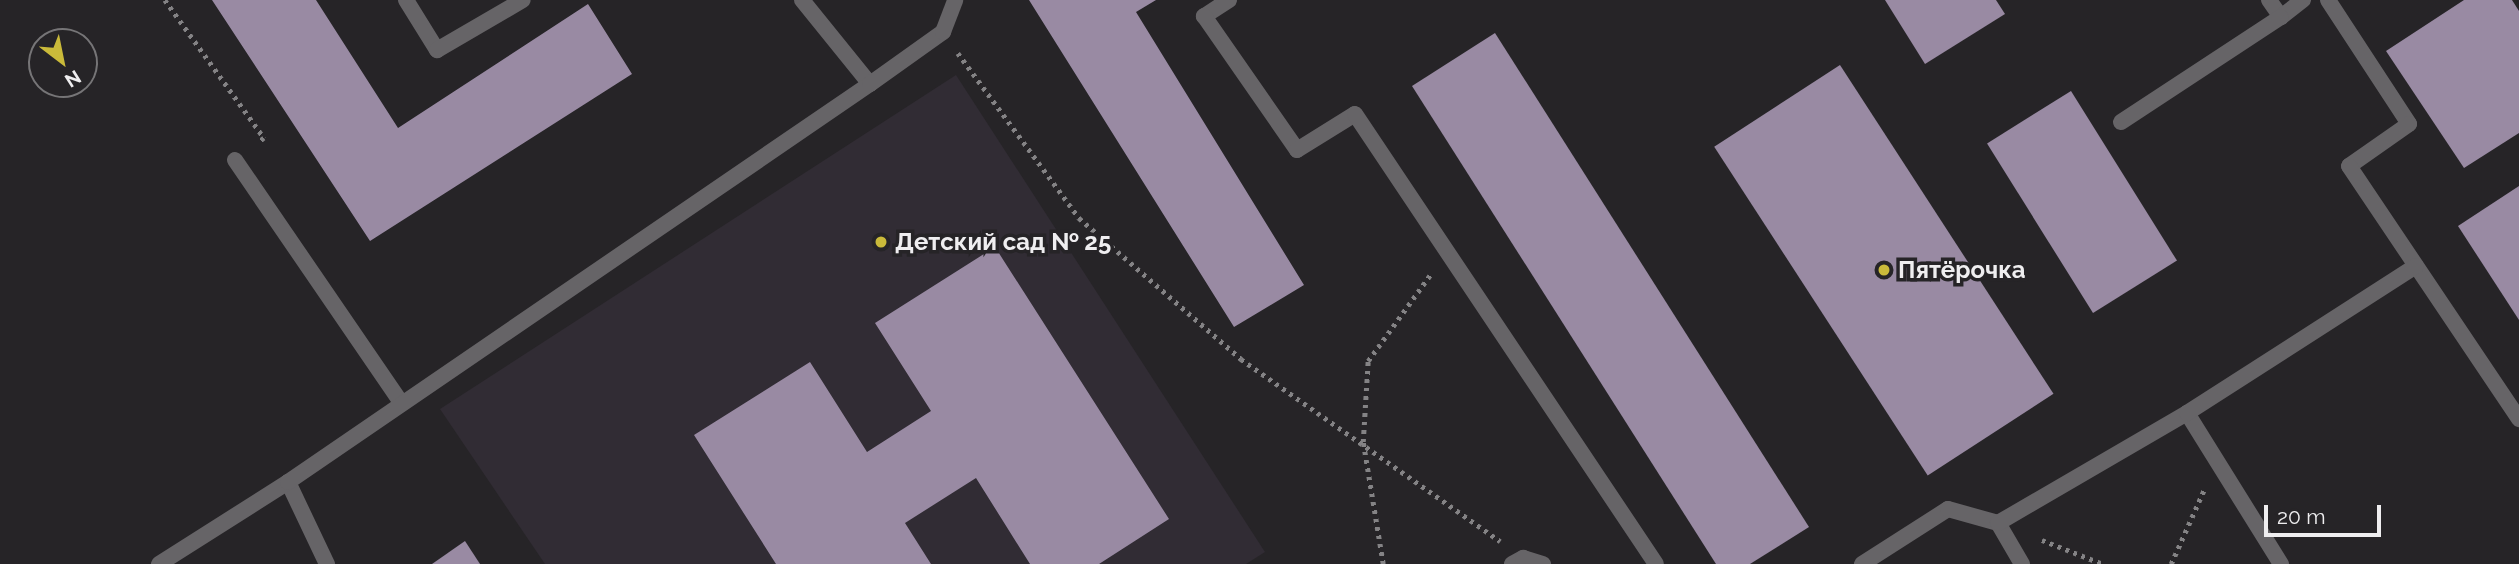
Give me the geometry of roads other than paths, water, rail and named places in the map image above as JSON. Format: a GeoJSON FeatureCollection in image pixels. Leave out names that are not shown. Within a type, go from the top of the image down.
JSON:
{"type":"FeatureCollection","features":[{"type":"Feature","properties":{"kind":"lane"},"geometry":{"type":"LineString","coordinates":[[407,0],[437,50],[523,0]]}},
{"type":"Feature","properties":{"kind":"lane"},"geometry":{"type":"LineString","coordinates":[[802,0],[870,84]]}},
{"type":"Feature","properties":{"kind":"lane"},"geometry":{"type":"LineString","coordinates":[[159,564],[288,482],[401,402],[870,84],[943,32],[955,0]]}},
{"type":"Feature","properties":{"kind":"lane"},"geometry":{"type":"LineString","coordinates":[[1229,0],[1204,16],[1297,150],[1355,114],[1656,564]]}},
{"type":"Feature","properties":{"kind":"lane"},"geometry":{"type":"LineString","coordinates":[[2269,0],[2281,16]]}},
{"type":"Feature","properties":{"kind":"lane"},"geometry":{"type":"LineString","coordinates":[[2121,122],[2303,0]]}},
{"type":"Feature","properties":{"kind":"lane"},"geometry":{"type":"LineString","coordinates":[[2328,0],[2409,124],[2349,166],[2519,419]]}},
{"type":"Feature","properties":{"kind":"lane"},"geometry":{"type":"LineString","coordinates":[[235,160],[401,402]]}},
{"type":"Feature","properties":{"kind":"lane"},"geometry":{"type":"LineString","coordinates":[[1998,523],[2186,413],[2416,266]]}},
{"type":"Feature","properties":{"kind":"lane"},"geometry":{"type":"LineString","coordinates":[[2186,413],[2281,564]]}},
{"type":"Feature","properties":{"kind":"lane"},"geometry":{"type":"LineString","coordinates":[[288,482],[327,564]]}},
{"type":"Feature","properties":{"kind":"lane"},"geometry":{"type":"LineString","coordinates":[[1861,564],[1948,509],[1998,523],[2022,564]]}},
{"type":"Feature","properties":{"kind":"lane"},"geometry":{"type":"LineString","coordinates":[[1517,561],[1543,564]]}},
{"type":"Feature","properties":{"kind":"place","name":"Детский сад № 25"},"geometry":{"type":"Point","coordinates":[881,242]}},
{"type":"Feature","properties":{"kind":"place","name":"Пятёрочка"},"geometry":{"type":"Point","coordinates":[1884,270]}}]}
